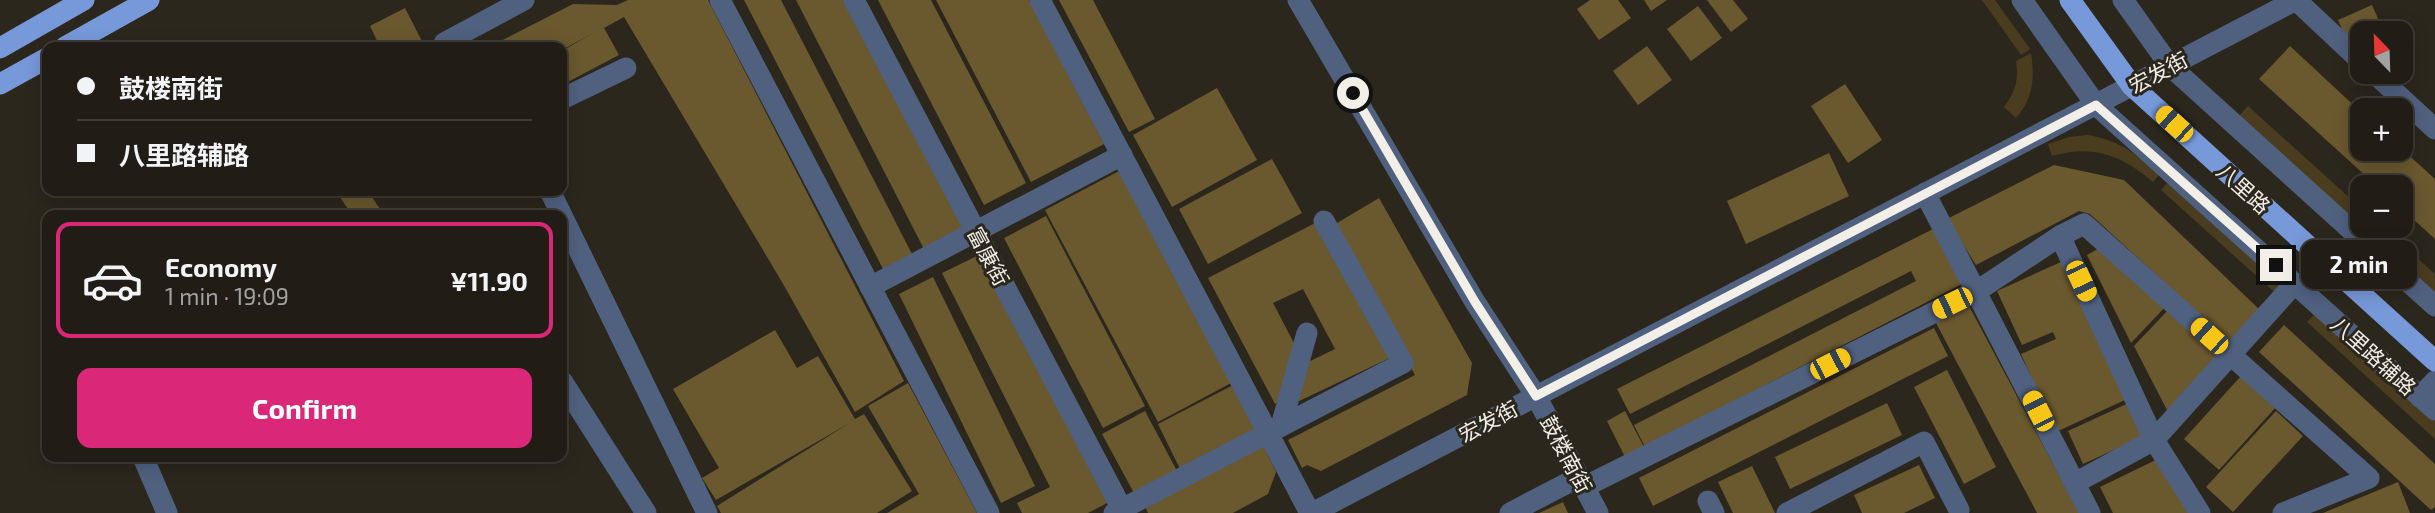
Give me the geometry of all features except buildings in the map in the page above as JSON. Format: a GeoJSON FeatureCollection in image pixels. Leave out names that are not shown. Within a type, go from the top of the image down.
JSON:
{"type":"FeatureCollection","features":[{"type":"Feature","properties":{"kind":"main road"},"geometry":{"type":"LineString","coordinates":[[0,48],[84,0]]}},
{"type":"Feature","properties":{"kind":"main road"},"geometry":{"type":"LineString","coordinates":[[74,42],[149,0]]}},
{"type":"Feature","properties":{"kind":"main road","name":"八里路"},"geometry":{"type":"LineString","coordinates":[[2070,0],[2132,86],[2435,361]]}},
{"type":"Feature","properties":{"kind":"main road"},"geometry":{"type":"LineString","coordinates":[[0,85],[42,61]]}},
{"type":"Feature","properties":{"kind":"street"},"geometry":{"type":"LineString","coordinates":[[446,42],[524,0]]}},
{"type":"Feature","properties":{"kind":"street"},"geometry":{"type":"LineString","coordinates":[[720,0],[989,513]]}},
{"type":"Feature","properties":{"kind":"street","name":"富康街"},"geometry":{"type":"LineString","coordinates":[[855,0],[1120,512]]}},
{"type":"Feature","properties":{"kind":"street"},"geometry":{"type":"LineString","coordinates":[[1040,0],[1122,155],[1274,429],[1311,513]]}},
{"type":"Feature","properties":{"kind":"street","name":"鼓楼南街"},"geometry":{"type":"LineString","coordinates":[[1298,0],[1475,302],[1536,396],[1598,513]]}},
{"type":"Feature","properties":{"kind":"street","name":"八里路辅路"},"geometry":{"type":"LineString","coordinates":[[2022,0],[2096,105],[2428,403]]}},
{"type":"Feature","properties":{"kind":"street"},"geometry":{"type":"LineString","coordinates":[[2123,0],[2170,66],[2435,306]]}},
{"type":"Feature","properties":{"kind":"street"},"geometry":{"type":"LineString","coordinates":[[2296,0],[2350,51]]}},
{"type":"Feature","properties":{"kind":"street","name":"宏发街"},"geometry":{"type":"LineString","coordinates":[[1311,513],[2296,0]]}},
{"type":"Feature","properties":{"kind":"street"},"geometry":{"type":"LineString","coordinates":[[567,97],[626,68]]}},
{"type":"Feature","properties":{"kind":"street"},"geometry":{"type":"LineString","coordinates":[[2386,84],[2435,129]]}},
{"type":"Feature","properties":{"kind":"street"},"geometry":{"type":"LineString","coordinates":[[870,287],[1122,155]]}},
{"type":"Feature","properties":{"kind":"street"},"geometry":{"type":"LineString","coordinates":[[1925,193],[2091,513]]}},
{"type":"Feature","properties":{"kind":"street"},"geometry":{"type":"LineString","coordinates":[[1120,512],[1403,363],[1324,221]]}},
{"type":"Feature","properties":{"kind":"street"},"geometry":{"type":"LineString","coordinates":[[1510,513],[1582,482],[1977,291],[2060,236],[2084,224],[2370,478],[2283,513]]}},
{"type":"Feature","properties":{"kind":"street"},"geometry":{"type":"LineString","coordinates":[[567,226],[704,512]]}},
{"type":"Feature","properties":{"kind":"street"},"geometry":{"type":"LineString","coordinates":[[2060,236],[2154,440],[2200,513]]}},
{"type":"Feature","properties":{"kind":"street"},"geometry":{"type":"LineString","coordinates":[[2075,483],[2154,440],[2295,283]]}},
{"type":"Feature","properties":{"kind":"street"},"geometry":{"type":"LineString","coordinates":[[1274,429],[1307,333]]}},
{"type":"Feature","properties":{"kind":"street"},"geometry":{"type":"LineString","coordinates":[[2428,403],[2435,381]]}},
{"type":"Feature","properties":{"kind":"street"},"geometry":{"type":"LineString","coordinates":[[567,389],[646,513]]}},
{"type":"Feature","properties":{"kind":"street"},"geometry":{"type":"LineString","coordinates":[[1787,513],[1924,442],[1957,512]]}},
{"type":"Feature","properties":{"kind":"street"},"geometry":{"type":"LineString","coordinates":[[145,462],[167,513]]}},
{"type":"Feature","properties":{"kind":"shaded area"},"geometry":{"type":"Polygon","coordinates":[[[1982,0],[1995,0],[2030,49],[2021,55],[1982,0]]]}},
{"type":"Feature","properties":{"kind":"shaded area"},"geometry":{"type":"Polygon","coordinates":[[[2031,53],[2031,88],[2022,111],[2016,118],[2004,107],[2015,86],[2016,61],[2031,53]]]}},
{"type":"Feature","properties":{"kind":"shaded area"},"geometry":{"type":"Polygon","coordinates":[[[2248,106],[2350,198],[2350,216],[2239,116],[2248,106]]]}},
{"type":"Feature","properties":{"kind":"shaded area"},"geometry":{"type":"Polygon","coordinates":[[[2088,135],[2127,149],[2159,175],[2153,182],[2130,165],[2106,154],[2080,151],[2052,156],[2048,144],[2069,137],[2088,135]]]}},
{"type":"Feature","properties":{"kind":"shaded area"},"geometry":{"type":"Polygon","coordinates":[[[2170,180],[2290,288],[2281,298],[2161,190],[2170,180]]]}},
{"type":"Feature","properties":{"kind":"shaded area"},"geometry":{"type":"Polygon","coordinates":[[[2375,238],[2394,238],[2435,274],[2435,292],[2375,238]]]}},
{"type":"Feature","properties":{"kind":"shaded area"},"geometry":{"type":"Polygon","coordinates":[[[2316,313],[2435,421],[2435,439],[2307,322],[2316,313]]]}},
{"type":"Feature","properties":{"kind":"route"},"geometry":{"type":"LineString","coordinates":[[1353,93],[1475,302],[1536,396],[2096,105],[2276,265]]}}]}
